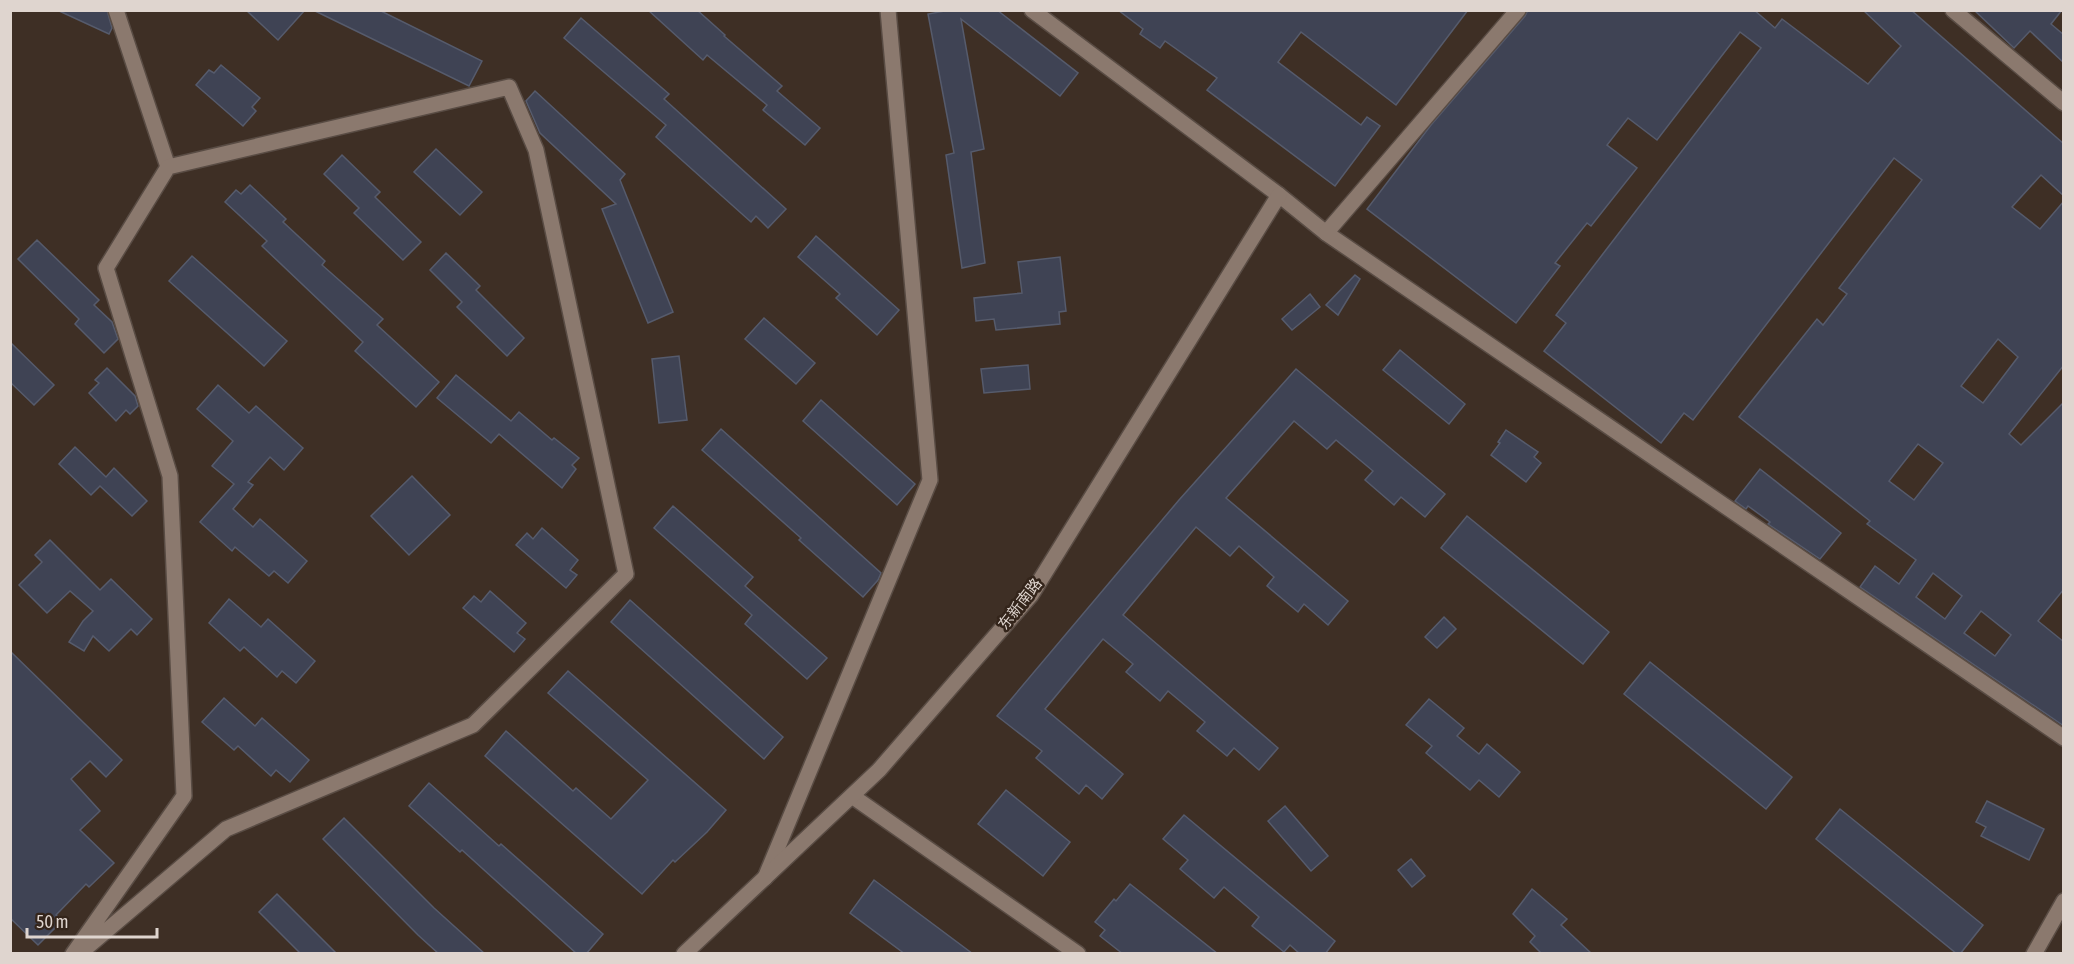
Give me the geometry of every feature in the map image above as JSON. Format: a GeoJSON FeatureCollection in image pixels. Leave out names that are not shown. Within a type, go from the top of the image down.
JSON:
{"type":"FeatureCollection","features":[{"type":"Feature","properties":{"kind":"street"},"geometry":{"type":"LineString","coordinates":[[116,10],[168,167]]}},
{"type":"Feature","properties":{"kind":"street"},"geometry":{"type":"LineString","coordinates":[[765,878],[930,480],[888,10]]}},
{"type":"Feature","properties":{"kind":"street"},"geometry":{"type":"LineString","coordinates":[[1032,10],[1279,195],[1326,233],[2064,738]]}},
{"type":"Feature","properties":{"kind":"street"},"geometry":{"type":"LineString","coordinates":[[1326,233],[1518,10]]}},
{"type":"Feature","properties":{"kind":"street"},"geometry":{"type":"LineString","coordinates":[[1953,10],[2064,103]]}},
{"type":"Feature","properties":{"kind":"street"},"geometry":{"type":"LineString","coordinates":[[73,954],[184,796],[170,476],[106,268],[168,167],[509,87],[536,150],[626,573],[473,725],[226,829],[79,954]]}},
{"type":"Feature","properties":{"kind":"street","name":"东新南路"},"geometry":{"type":"LineString","coordinates":[[684,954],[879,770],[1031,595],[1279,195]]}},
{"type":"Feature","properties":{"kind":"street"},"geometry":{"type":"LineString","coordinates":[[852,796],[1078,954]]}},
{"type":"Feature","properties":{"kind":"street"},"geometry":{"type":"LineString","coordinates":[[2034,954],[2064,901]]}},
{"type":"Feature","properties":{"kind":"building"},"geometry":{"type":"Polygon","coordinates":[[[57,10],[107,10],[112,28],[109,34],[57,10]]]}},
{"type":"Feature","properties":{"kind":"building"},"geometry":{"type":"Polygon","coordinates":[[[246,10],[305,10],[278,40],[246,10]]]}},
{"type":"Feature","properties":{"kind":"building"},"geometry":{"type":"Polygon","coordinates":[[[313,10],[379,10],[482,61],[469,86],[313,10]]]}},
{"type":"Feature","properties":{"kind":"building"},"geometry":{"type":"Polygon","coordinates":[[[648,10],[697,10],[782,86],[777,91],[820,128],[805,145],[763,110],[767,105],[707,55],[703,60],[648,10]]]}},
{"type":"Feature","properties":{"kind":"building"},"geometry":{"type":"Polygon","coordinates":[[[950,10],[997,10],[1078,73],[1060,96],[961,19],[984,149],[971,152],[985,263],[962,268],[946,155],[954,153],[928,14],[950,10]]]}},
{"type":"Feature","properties":{"kind":"building"},"geometry":{"type":"Polygon","coordinates":[[[1118,10],[1468,10],[1396,105],[1301,32],[1278,62],[1361,125],[1367,117],[1380,126],[1335,186],[1207,90],[1217,78],[1165,41],[1160,48],[1140,34],[1143,29],[1118,10]]]}},
{"type":"Feature","properties":{"kind":"building"},"geometry":{"type":"Polygon","coordinates":[[[1528,10],[1754,10],[1775,28],[1782,19],[1868,84],[1901,46],[1863,10],[1911,10],[2064,144],[2064,196],[2041,175],[2012,207],[2040,229],[2064,201],[2064,365],[2009,434],[2021,445],[2064,402],[2064,589],[2038,621],[2064,642],[2064,726],[1860,587],[1875,566],[1899,584],[1916,560],[1867,524],[1870,521],[1739,417],[1817,319],[1823,325],[1847,294],[1839,288],[1922,180],[1894,158],[1693,420],[1684,413],[1661,443],[1544,351],[1566,323],[1556,315],[1761,48],[1740,32],[1657,140],[1628,118],[1607,145],[1637,168],[1591,226],[1587,223],[1555,263],[1560,266],[1516,323],[1367,209],[1431,125],[1528,10]],[[1998,339],[1961,386],[1983,403],[2018,357],[1998,339]],[[1918,444],[1889,481],[1914,500],[1943,463],[1918,444]],[[1933,573],[1916,597],[1945,619],[1962,596],[1933,573]],[[1981,611],[1964,633],[1995,656],[2011,635],[1981,611]]]}},
{"type":"Feature","properties":{"kind":"building"},"geometry":{"type":"Polygon","coordinates":[[[1974,10],[2062,10],[2051,24],[2064,35],[2064,63],[2030,31],[2014,48],[1974,10]]]}},
{"type":"Feature","properties":{"kind":"building"},"geometry":{"type":"Polygon","coordinates":[[[581,18],[669,94],[664,99],[786,209],[768,228],[756,216],[751,222],[656,137],[666,125],[564,38],[581,18]]]}},
{"type":"Feature","properties":{"kind":"building"},"geometry":{"type":"Polygon","coordinates":[[[221,65],[260,98],[252,107],[256,111],[243,126],[196,85],[209,70],[214,73],[221,65]]]}},
{"type":"Feature","properties":{"kind":"building"},"geometry":{"type":"Polygon","coordinates":[[[535,91],[625,174],[620,180],[673,312],[648,323],[602,209],[616,204],[540,133],[526,101],[535,91]]]}},
{"type":"Feature","properties":{"kind":"building"},"geometry":{"type":"Polygon","coordinates":[[[436,149],[482,192],[460,215],[414,172],[436,149]]]}},
{"type":"Feature","properties":{"kind":"building"},"geometry":{"type":"Polygon","coordinates":[[[342,155],[380,192],[375,197],[421,242],[403,260],[354,213],[359,208],[324,174],[342,155]]]}},
{"type":"Feature","properties":{"kind":"building"},"geometry":{"type":"Polygon","coordinates":[[[250,185],[286,219],[283,222],[325,261],[322,265],[383,319],[377,325],[439,382],[416,407],[355,351],[363,342],[262,246],[267,241],[225,202],[236,190],[241,194],[250,185]]]}},
{"type":"Feature","properties":{"kind":"building"},"geometry":{"type":"Polygon","coordinates":[[[816,236],[899,310],[877,335],[836,298],[840,294],[798,257],[816,236]]]}},
{"type":"Feature","properties":{"kind":"building"},"geometry":{"type":"Polygon","coordinates":[[[37,240],[99,300],[94,305],[112,322],[118,339],[104,353],[75,324],[79,319],[18,259],[37,240]]]}},
{"type":"Feature","properties":{"kind":"building"},"geometry":{"type":"Polygon","coordinates":[[[446,253],[480,286],[476,290],[524,338],[507,356],[457,307],[462,302],[430,270],[446,253]]]}},
{"type":"Feature","properties":{"kind":"building"},"geometry":{"type":"Polygon","coordinates":[[[192,256],[287,341],[264,366],[169,281],[192,256]]]}},
{"type":"Feature","properties":{"kind":"building"},"geometry":{"type":"Polygon","coordinates":[[[1060,257],[1066,311],[1059,312],[1060,324],[996,330],[994,319],[976,321],[974,298],[1022,293],[1018,262],[1060,257]]]}},
{"type":"Feature","properties":{"kind":"building"},"geometry":{"type":"Polygon","coordinates":[[[1355,275],[1360,279],[1338,315],[1326,305],[1355,275]]]}},
{"type":"Feature","properties":{"kind":"building"},"geometry":{"type":"Polygon","coordinates":[[[1310,294],[1320,307],[1292,330],[1282,319],[1310,294]]]}},
{"type":"Feature","properties":{"kind":"building"},"geometry":{"type":"Polygon","coordinates":[[[764,318],[815,363],[796,384],[745,339],[764,318]]]}},
{"type":"Feature","properties":{"kind":"building"},"geometry":{"type":"Polygon","coordinates":[[[10,342],[54,385],[34,405],[10,382],[10,342]]]}},
{"type":"Feature","properties":{"kind":"building"},"geometry":{"type":"Polygon","coordinates":[[[1400,350],[1465,404],[1449,424],[1383,370],[1400,350]]]}},
{"type":"Feature","properties":{"kind":"building"},"geometry":{"type":"Polygon","coordinates":[[[679,356],[687,420],[659,423],[652,359],[679,356]]]}},
{"type":"Feature","properties":{"kind":"building"},"geometry":{"type":"Polygon","coordinates":[[[1028,365],[1030,389],[984,393],[981,369],[1028,365]]]}},
{"type":"Feature","properties":{"kind":"building"},"geometry":{"type":"Polygon","coordinates":[[[107,368],[135,396],[138,406],[130,414],[126,410],[116,421],[89,393],[99,383],[95,380],[107,368]]]}},
{"type":"Feature","properties":{"kind":"building"},"geometry":{"type":"Polygon","coordinates":[[[1296,369],[1445,494],[1425,517],[1401,497],[1394,505],[1365,480],[1373,471],[1336,440],[1327,449],[1294,421],[1226,498],[1348,601],[1328,625],[1304,604],[1298,612],[1267,586],[1274,577],[1239,546],[1230,556],[1196,527],[1123,615],[1278,748],[1259,770],[1234,748],[1227,756],[1197,731],[1205,722],[1168,691],[1160,701],[1126,672],[1133,664],[1103,639],[1045,709],[1123,774],[1102,799],[1086,785],[1079,794],[1036,758],[1042,751],[997,716],[1179,500],[1296,369]]]}},
{"type":"Feature","properties":{"kind":"building"},"geometry":{"type":"Polygon","coordinates":[[[456,375],[511,421],[519,412],[552,440],[554,438],[579,458],[572,465],[576,469],[562,488],[499,434],[491,443],[437,398],[456,375]]]}},
{"type":"Feature","properties":{"kind":"building"},"geometry":{"type":"Polygon","coordinates":[[[218,385],[249,413],[256,406],[303,448],[284,470],[270,457],[248,482],[253,485],[233,509],[253,527],[260,519],[307,561],[288,583],[274,571],[269,576],[235,547],[232,551],[200,522],[234,484],[212,466],[233,441],[197,409],[218,385]]]}},
{"type":"Feature","properties":{"kind":"building"},"geometry":{"type":"Polygon","coordinates":[[[821,400],[915,484],[897,505],[803,421],[821,400]]]}},
{"type":"Feature","properties":{"kind":"building"},"geometry":{"type":"Polygon","coordinates":[[[721,429],[881,573],[863,597],[702,450],[721,429]]]}},
{"type":"Feature","properties":{"kind":"building"},"geometry":{"type":"Polygon","coordinates":[[[1506,430],[1538,452],[1534,457],[1541,463],[1526,482],[1491,455],[1506,430]]]}},
{"type":"Feature","properties":{"kind":"building"},"geometry":{"type":"Polygon","coordinates":[[[75,447],[106,477],[114,468],[147,501],[132,516],[100,486],[91,495],[59,464],[75,447]]]}},
{"type":"Feature","properties":{"kind":"building"},"geometry":{"type":"Polygon","coordinates":[[[1760,469],[1841,533],[1820,559],[1768,524],[1770,522],[1748,506],[1746,509],[1735,501],[1760,469]]]}},
{"type":"Feature","properties":{"kind":"building"},"geometry":{"type":"Polygon","coordinates":[[[412,476],[450,515],[409,555],[371,516],[412,476]]]}},
{"type":"Feature","properties":{"kind":"building"},"geometry":{"type":"Polygon","coordinates":[[[673,506],[753,577],[745,586],[827,658],[807,679],[745,624],[752,615],[654,528],[673,506]]]}},
{"type":"Feature","properties":{"kind":"building"},"geometry":{"type":"Polygon","coordinates":[[[1467,516],[1609,632],[1583,664],[1441,548],[1467,516]]]}},
{"type":"Feature","properties":{"kind":"building"},"geometry":{"type":"Polygon","coordinates":[[[542,528],[578,560],[570,570],[577,575],[566,588],[516,545],[527,533],[533,539],[542,528]]]}},
{"type":"Feature","properties":{"kind":"building"},"geometry":{"type":"Polygon","coordinates":[[[50,540],[100,590],[111,579],[152,619],[137,635],[131,629],[109,651],[93,636],[84,651],[69,642],[93,611],[70,591],[47,613],[19,585],[42,562],[35,555],[50,540]]]}},
{"type":"Feature","properties":{"kind":"building"},"geometry":{"type":"Polygon","coordinates":[[[490,591],[526,623],[517,633],[525,639],[514,652],[463,608],[474,596],[481,602],[490,591]]]}},
{"type":"Feature","properties":{"kind":"building"},"geometry":{"type":"Polygon","coordinates":[[[229,599],[261,627],[268,619],[315,661],[296,683],[282,671],[277,677],[244,647],[240,651],[209,623],[229,599]]]}},
{"type":"Feature","properties":{"kind":"building"},"geometry":{"type":"Polygon","coordinates":[[[630,600],[783,737],[764,759],[611,622],[630,600]]]}},
{"type":"Feature","properties":{"kind":"building"},"geometry":{"type":"Polygon","coordinates":[[[1444,617],[1456,629],[1437,648],[1425,637],[1444,617]]]}},
{"type":"Feature","properties":{"kind":"building"},"geometry":{"type":"Polygon","coordinates":[[[10,651],[122,760],[106,777],[90,761],[71,779],[100,811],[80,830],[114,863],[89,887],[86,884],[56,915],[62,921],[38,945],[10,918],[10,651]]]}},
{"type":"Feature","properties":{"kind":"building"},"geometry":{"type":"Polygon","coordinates":[[[1650,662],[1792,777],[1766,809],[1624,694],[1650,662]]]}},
{"type":"Feature","properties":{"kind":"building"},"geometry":{"type":"Polygon","coordinates":[[[568,671],[726,810],[707,832],[675,862],[673,860],[642,894],[485,756],[506,731],[573,791],[576,788],[611,819],[648,780],[548,693],[568,671]]]}},
{"type":"Feature","properties":{"kind":"building"},"geometry":{"type":"Polygon","coordinates":[[[224,698],[255,726],[262,718],[309,760],[290,782],[276,770],[271,776],[238,746],[234,750],[202,722],[224,698]]]}},
{"type":"Feature","properties":{"kind":"building"},"geometry":{"type":"Polygon","coordinates":[[[1429,699],[1464,728],[1457,736],[1479,754],[1487,744],[1520,772],[1499,797],[1479,780],[1470,790],[1426,753],[1432,746],[1406,725],[1429,699]]]}},
{"type":"Feature","properties":{"kind":"building"},"geometry":{"type":"Polygon","coordinates":[[[429,783],[603,934],[586,954],[577,954],[462,850],[460,852],[409,806],[429,783]]]}},
{"type":"Feature","properties":{"kind":"building"},"geometry":{"type":"Polygon","coordinates":[[[1006,790],[1070,842],[1043,876],[978,824],[1006,790]]]}},
{"type":"Feature","properties":{"kind":"building"},"geometry":{"type":"Polygon","coordinates":[[[1987,801],[2044,829],[2029,860],[1981,836],[1986,827],[1976,822],[1987,801]]]}},
{"type":"Feature","properties":{"kind":"building"},"geometry":{"type":"Polygon","coordinates":[[[1285,806],[1328,856],[1311,871],[1268,821],[1285,806]]]}},
{"type":"Feature","properties":{"kind":"building"},"geometry":{"type":"Polygon","coordinates":[[[1840,809],[1983,925],[1960,954],[1957,954],[1816,839],[1840,809]]]}},
{"type":"Feature","properties":{"kind":"building"},"geometry":{"type":"Polygon","coordinates":[[[1184,815],[1335,941],[1325,954],[1300,954],[1290,945],[1284,952],[1252,926],[1259,917],[1224,887],[1214,898],[1180,869],[1188,860],[1163,839],[1184,815]]]}},
{"type":"Feature","properties":{"kind":"building"},"geometry":{"type":"Polygon","coordinates":[[[344,818],[434,908],[485,954],[439,954],[418,935],[323,839],[344,818]]]}},
{"type":"Feature","properties":{"kind":"building"},"geometry":{"type":"Polygon","coordinates":[[[1411,859],[1425,876],[1412,887],[1398,870],[1411,859]]]}},
{"type":"Feature","properties":{"kind":"building"},"geometry":{"type":"Polygon","coordinates":[[[874,880],[973,954],[905,954],[850,913],[874,880]]]}},
{"type":"Feature","properties":{"kind":"building"},"geometry":{"type":"Polygon","coordinates":[[[1130,884],[1218,954],[1123,954],[1100,936],[1105,930],[1095,922],[1130,884]]]}},
{"type":"Feature","properties":{"kind":"building"},"geometry":{"type":"Polygon","coordinates":[[[1532,889],[1567,919],[1561,925],[1592,954],[1542,954],[1530,942],[1535,936],[1513,914],[1532,889]]]}},
{"type":"Feature","properties":{"kind":"building"},"geometry":{"type":"Polygon","coordinates":[[[277,894],[337,954],[301,954],[259,912],[277,894]]]}}]}
